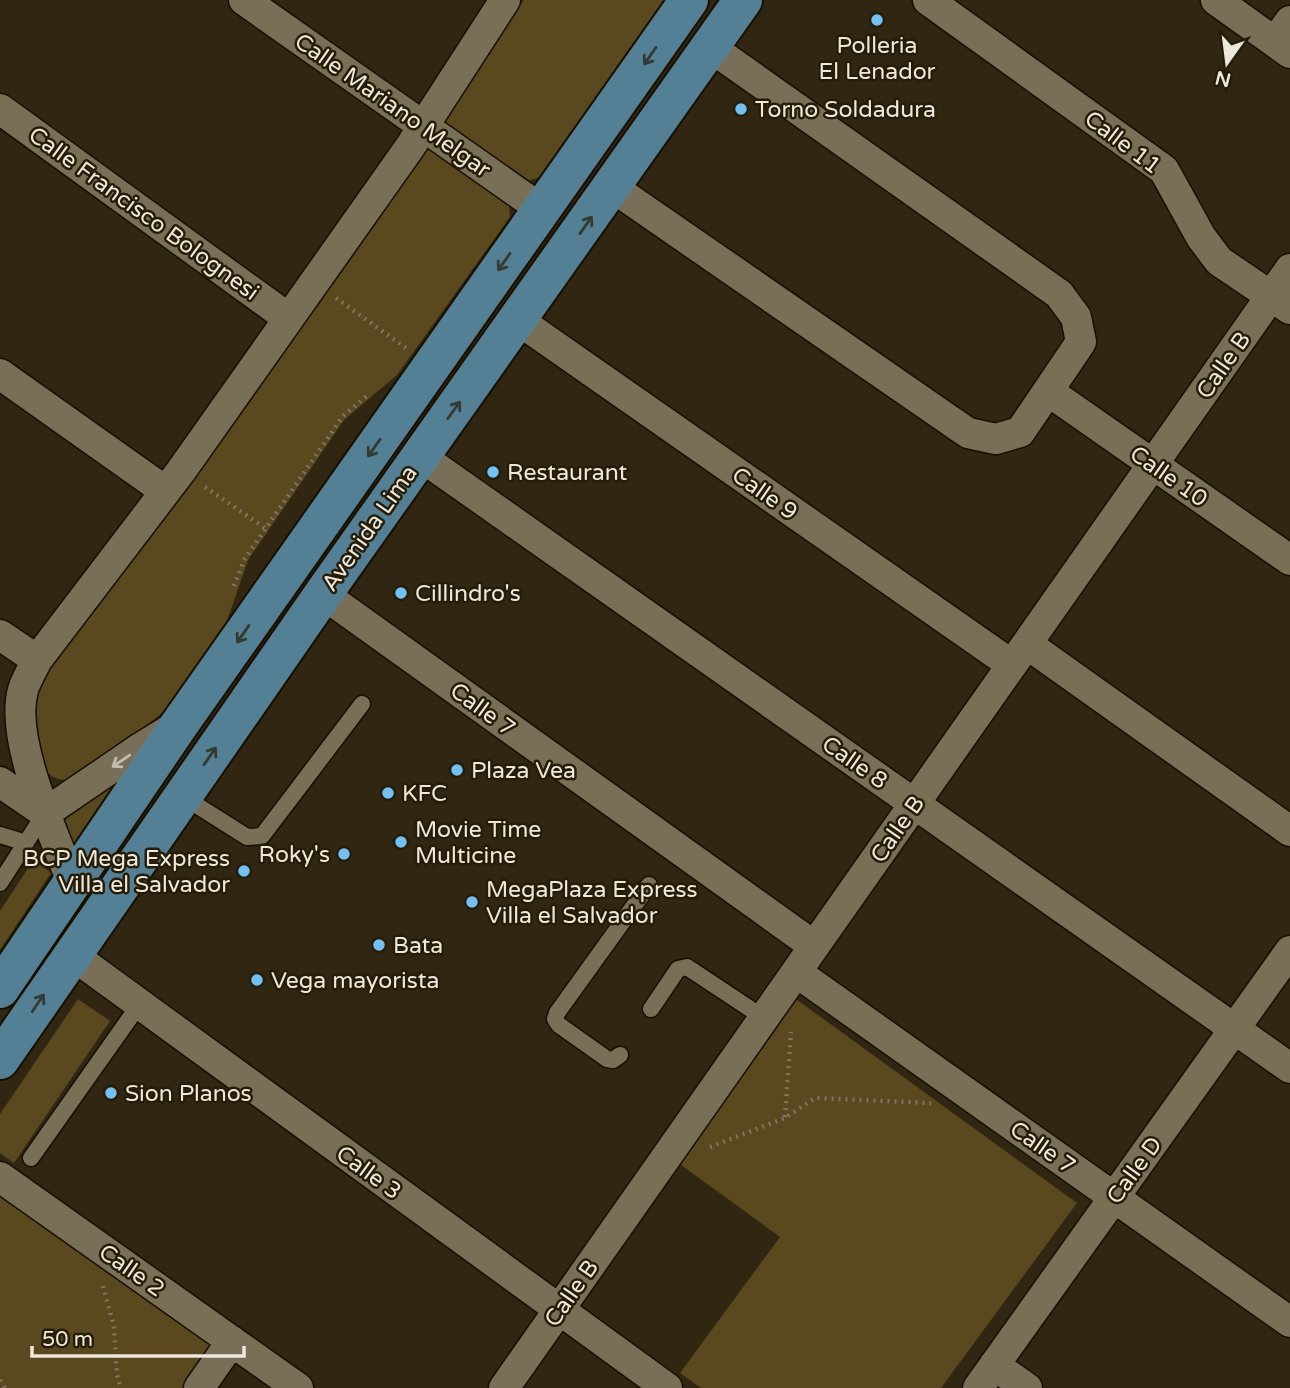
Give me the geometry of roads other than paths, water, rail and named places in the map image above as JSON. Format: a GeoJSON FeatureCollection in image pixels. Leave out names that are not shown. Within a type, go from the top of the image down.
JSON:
{"type":"FeatureCollection","features":[{"type":"Feature","properties":{"kind":"main road","name":"Avenida Lima"},"geometry":{"type":"LineString","coordinates":[[0,989],[179,725],[689,0]]}},
{"type":"Feature","properties":{"kind":"main road","name":"Avenida Lima"},"geometry":{"type":"LineString","coordinates":[[0,1060],[323,594],[743,0]]}},
{"type":"Feature","properties":{"kind":"street","name":"Calle Mariano Melgar"},"geometry":{"type":"LineString","coordinates":[[244,0],[541,209]]}},
{"type":"Feature","properties":{"kind":"street"},"geometry":{"type":"LineString","coordinates":[[72,882],[45,813],[26,752],[21,716],[23,691],[37,660],[173,481],[424,126],[505,0]]}},
{"type":"Feature","properties":{"kind":"street","name":"Calle 11"},"geometry":{"type":"LineString","coordinates":[[928,0],[1164,170],[1201,237],[1219,261],[1281,303]]}},
{"type":"Feature","properties":{"kind":"street"},"geometry":{"type":"LineString","coordinates":[[1216,0],[1285,39]]}},
{"type":"Feature","properties":{"kind":"street"},"geometry":{"type":"LineString","coordinates":[[612,187],[968,433],[996,439],[1020,432],[1081,342],[1076,317],[1059,294],[710,47]]}},
{"type":"Feature","properties":{"kind":"street","name":"Calle Francisco Bolognesi"},"geometry":{"type":"LineString","coordinates":[[0,109],[288,318]]}},
{"type":"Feature","properties":{"kind":"street","name":"Calle B"},"geometry":{"type":"LineString","coordinates":[[504,1388],[664,1160],[777,1023],[796,972],[1153,465],[1281,303],[1290,269]]}},
{"type":"Feature","properties":{"kind":"street","name":"Calle 9"},"geometry":{"type":"LineString","coordinates":[[518,320],[1290,831]]}},
{"type":"Feature","properties":{"kind":"street"},"geometry":{"type":"LineString","coordinates":[[0,374],[173,481]]}},
{"type":"Feature","properties":{"kind":"street","name":"Calle 10"},"geometry":{"type":"LineString","coordinates":[[1048,391],[1290,560]]}},
{"type":"Feature","properties":{"kind":"street","name":"Calle 8"},"geometry":{"type":"LineString","coordinates":[[421,456],[1290,1068]]}},
{"type":"Feature","properties":{"kind":"street","name":"Calle 7"},"geometry":{"type":"LineString","coordinates":[[323,594],[814,946]]}},
{"type":"Feature","properties":{"kind":"street"},"geometry":{"type":"LineString","coordinates":[[0,635],[37,660]]}},
{"type":"Feature","properties":{"kind":"street"},"geometry":{"type":"LineString","coordinates":[[45,813],[179,725]]}},
{"type":"Feature","properties":{"kind":"street"},"geometry":{"type":"LineString","coordinates":[[0,782],[45,813]]}},
{"type":"Feature","properties":{"kind":"street","name":"Calle D"},"geometry":{"type":"LineString","coordinates":[[986,1376],[1290,951]]}},
{"type":"Feature","properties":{"kind":"street","name":"Calle 3"},"geometry":{"type":"LineString","coordinates":[[71,954],[667,1388]]}},
{"type":"Feature","properties":{"kind":"street","name":"Calle 7"},"geometry":{"type":"LineString","coordinates":[[796,972],[1290,1322]]}},
{"type":"Feature","properties":{"kind":"street","name":"Calle 2"},"geometry":{"type":"LineString","coordinates":[[0,1177],[298,1388]]}},
{"type":"Feature","properties":{"kind":"street"},"geometry":{"type":"LineString","coordinates":[[199,1388],[232,1341]]}},
{"type":"Feature","properties":{"kind":"street"},"geometry":{"type":"LineString","coordinates":[[986,1376],[1027,1388]]}},
{"type":"Feature","properties":{"kind":"lane"},"geometry":{"type":"LineString","coordinates":[[182,796],[247,837],[262,836],[362,704]]}},
{"type":"Feature","properties":{"kind":"lane"},"geometry":{"type":"LineString","coordinates":[[0,883],[45,813]]}},
{"type":"Feature","properties":{"kind":"lane"},"geometry":{"type":"LineString","coordinates":[[0,835],[26,843]]}},
{"type":"Feature","properties":{"kind":"lane"},"geometry":{"type":"LineString","coordinates":[[620,1055],[613,1060],[607,1059],[559,1026],[555,1019],[649,885]]}},
{"type":"Feature","properties":{"kind":"lane"},"geometry":{"type":"LineString","coordinates":[[651,1009],[678,969],[687,967],[777,1023]]}},
{"type":"Feature","properties":{"kind":"lane"},"geometry":{"type":"LineString","coordinates":[[31,1158],[139,1004]]}},
{"type":"Feature","properties":{"kind":"place","name":"Polleria El Lenador"},"geometry":{"type":"Point","coordinates":[877,20]}},
{"type":"Feature","properties":{"kind":"place","name":"Torno Soldadura"},"geometry":{"type":"Point","coordinates":[741,109]}},
{"type":"Feature","properties":{"kind":"place","name":"Restaurant"},"geometry":{"type":"Point","coordinates":[493,472]}},
{"type":"Feature","properties":{"kind":"place","name":"Cillindro's"},"geometry":{"type":"Point","coordinates":[401,593]}},
{"type":"Feature","properties":{"kind":"place","name":"Plaza Vea"},"geometry":{"type":"Point","coordinates":[457,770]}},
{"type":"Feature","properties":{"kind":"place","name":"KFC"},"geometry":{"type":"Point","coordinates":[388,793]}},
{"type":"Feature","properties":{"kind":"place","name":"Movie Time Multicine"},"geometry":{"type":"Point","coordinates":[401,842]}},
{"type":"Feature","properties":{"kind":"place","name":"Roky's"},"geometry":{"type":"Point","coordinates":[344,854]}},
{"type":"Feature","properties":{"kind":"place","name":"BCP Mega Express Villa el Salvador"},"geometry":{"type":"Point","coordinates":[244,871]}},
{"type":"Feature","properties":{"kind":"place","name":"MegaPlaza Express Villa el Salvador"},"geometry":{"type":"Point","coordinates":[472,902]}},
{"type":"Feature","properties":{"kind":"place","name":"Bata"},"geometry":{"type":"Point","coordinates":[379,945]}},
{"type":"Feature","properties":{"kind":"place","name":"Vega mayorista"},"geometry":{"type":"Point","coordinates":[257,980]}},
{"type":"Feature","properties":{"kind":"place","name":"Sion Planos"},"geometry":{"type":"Point","coordinates":[111,1093]}}]}
